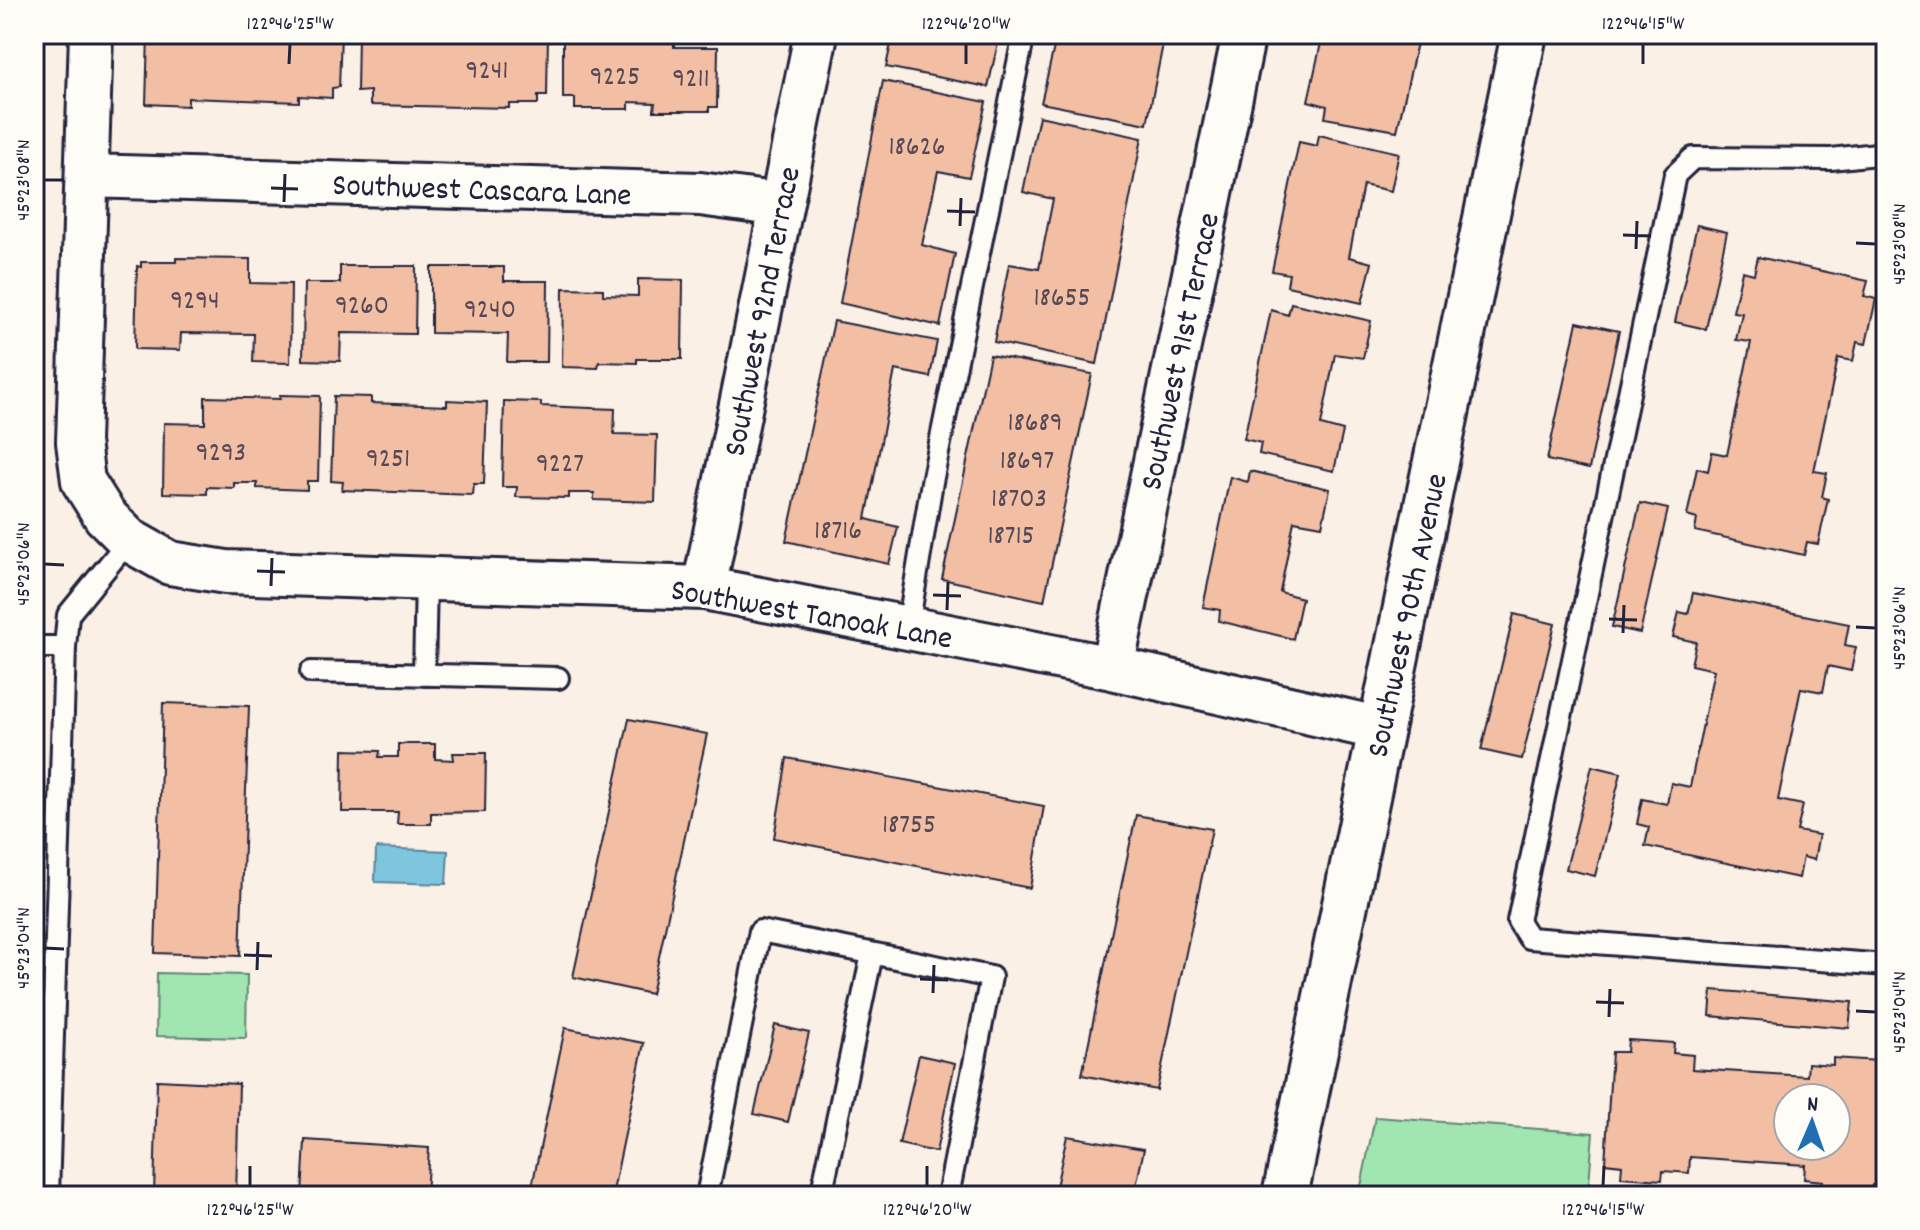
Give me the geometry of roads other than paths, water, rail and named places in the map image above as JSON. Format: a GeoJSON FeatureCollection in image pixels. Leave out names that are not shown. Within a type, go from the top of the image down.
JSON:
{"type":"FeatureCollection","features":[{"type":"Feature","properties":{"kind":"street"},"geometry":{"type":"LineString","coordinates":[[91,34],[78,442],[83,481],[117,528]]}},
{"type":"Feature","properties":{"kind":"street","name":"Southwest 92nd Terrace"},"geometry":{"type":"LineString","coordinates":[[704,588],[816,34]]}},
{"type":"Feature","properties":{"kind":"street","name":"Southwest 91st Terrace"},"geometry":{"type":"LineString","coordinates":[[1112,668],[1244,34]]}},
{"type":"Feature","properties":{"kind":"street","name":"Southwest 90th Avenue"},"geometry":{"type":"LineString","coordinates":[[1285,1196],[1524,34]]}},
{"type":"Feature","properties":{"kind":"street","name":"Southwest Cascara Lane"},"geometry":{"type":"LineString","coordinates":[[88,176],[700,194],[781,205]]}},
{"type":"Feature","properties":{"kind":"street","name":"Southwest Tanoak Lane"},"geometry":{"type":"LineString","coordinates":[[117,528],[170,563],[226,572],[704,588],[1112,668],[1382,729]]}},
{"type":"Feature","properties":{"kind":"lane"},"geometry":{"type":"LineString","coordinates":[[908,627],[932,482],[1024,34]]}},
{"type":"Feature","properties":{"kind":"lane"},"geometry":{"type":"LineString","coordinates":[[1886,153],[1831,159],[1693,158],[1675,175],[1518,921],[1529,938],[1886,965]]}},
{"type":"Feature","properties":{"kind":"lane"},"geometry":{"type":"LineString","coordinates":[[48,1196],[68,615],[117,528]]}},
{"type":"Feature","properties":{"kind":"lane"},"geometry":{"type":"LineString","coordinates":[[424,675],[426,579]]}},
{"type":"Feature","properties":{"kind":"lane"},"geometry":{"type":"LineString","coordinates":[[34,647],[65,647]]}},
{"type":"Feature","properties":{"kind":"lane"},"geometry":{"type":"LineString","coordinates":[[311,672],[558,678]]}},
{"type":"Feature","properties":{"kind":"lane"},"geometry":{"type":"LineString","coordinates":[[707,1196],[760,931],[991,977],[948,1196]]}},
{"type":"Feature","properties":{"kind":"lane"},"geometry":{"type":"LineString","coordinates":[[821,1196],[872,954]]}},
{"type":"Feature","properties":{"kind":"water"},"geometry":{"type":"Polygon","coordinates":[[[376,848],[448,851],[446,884],[375,882],[376,848]]]}}]}
